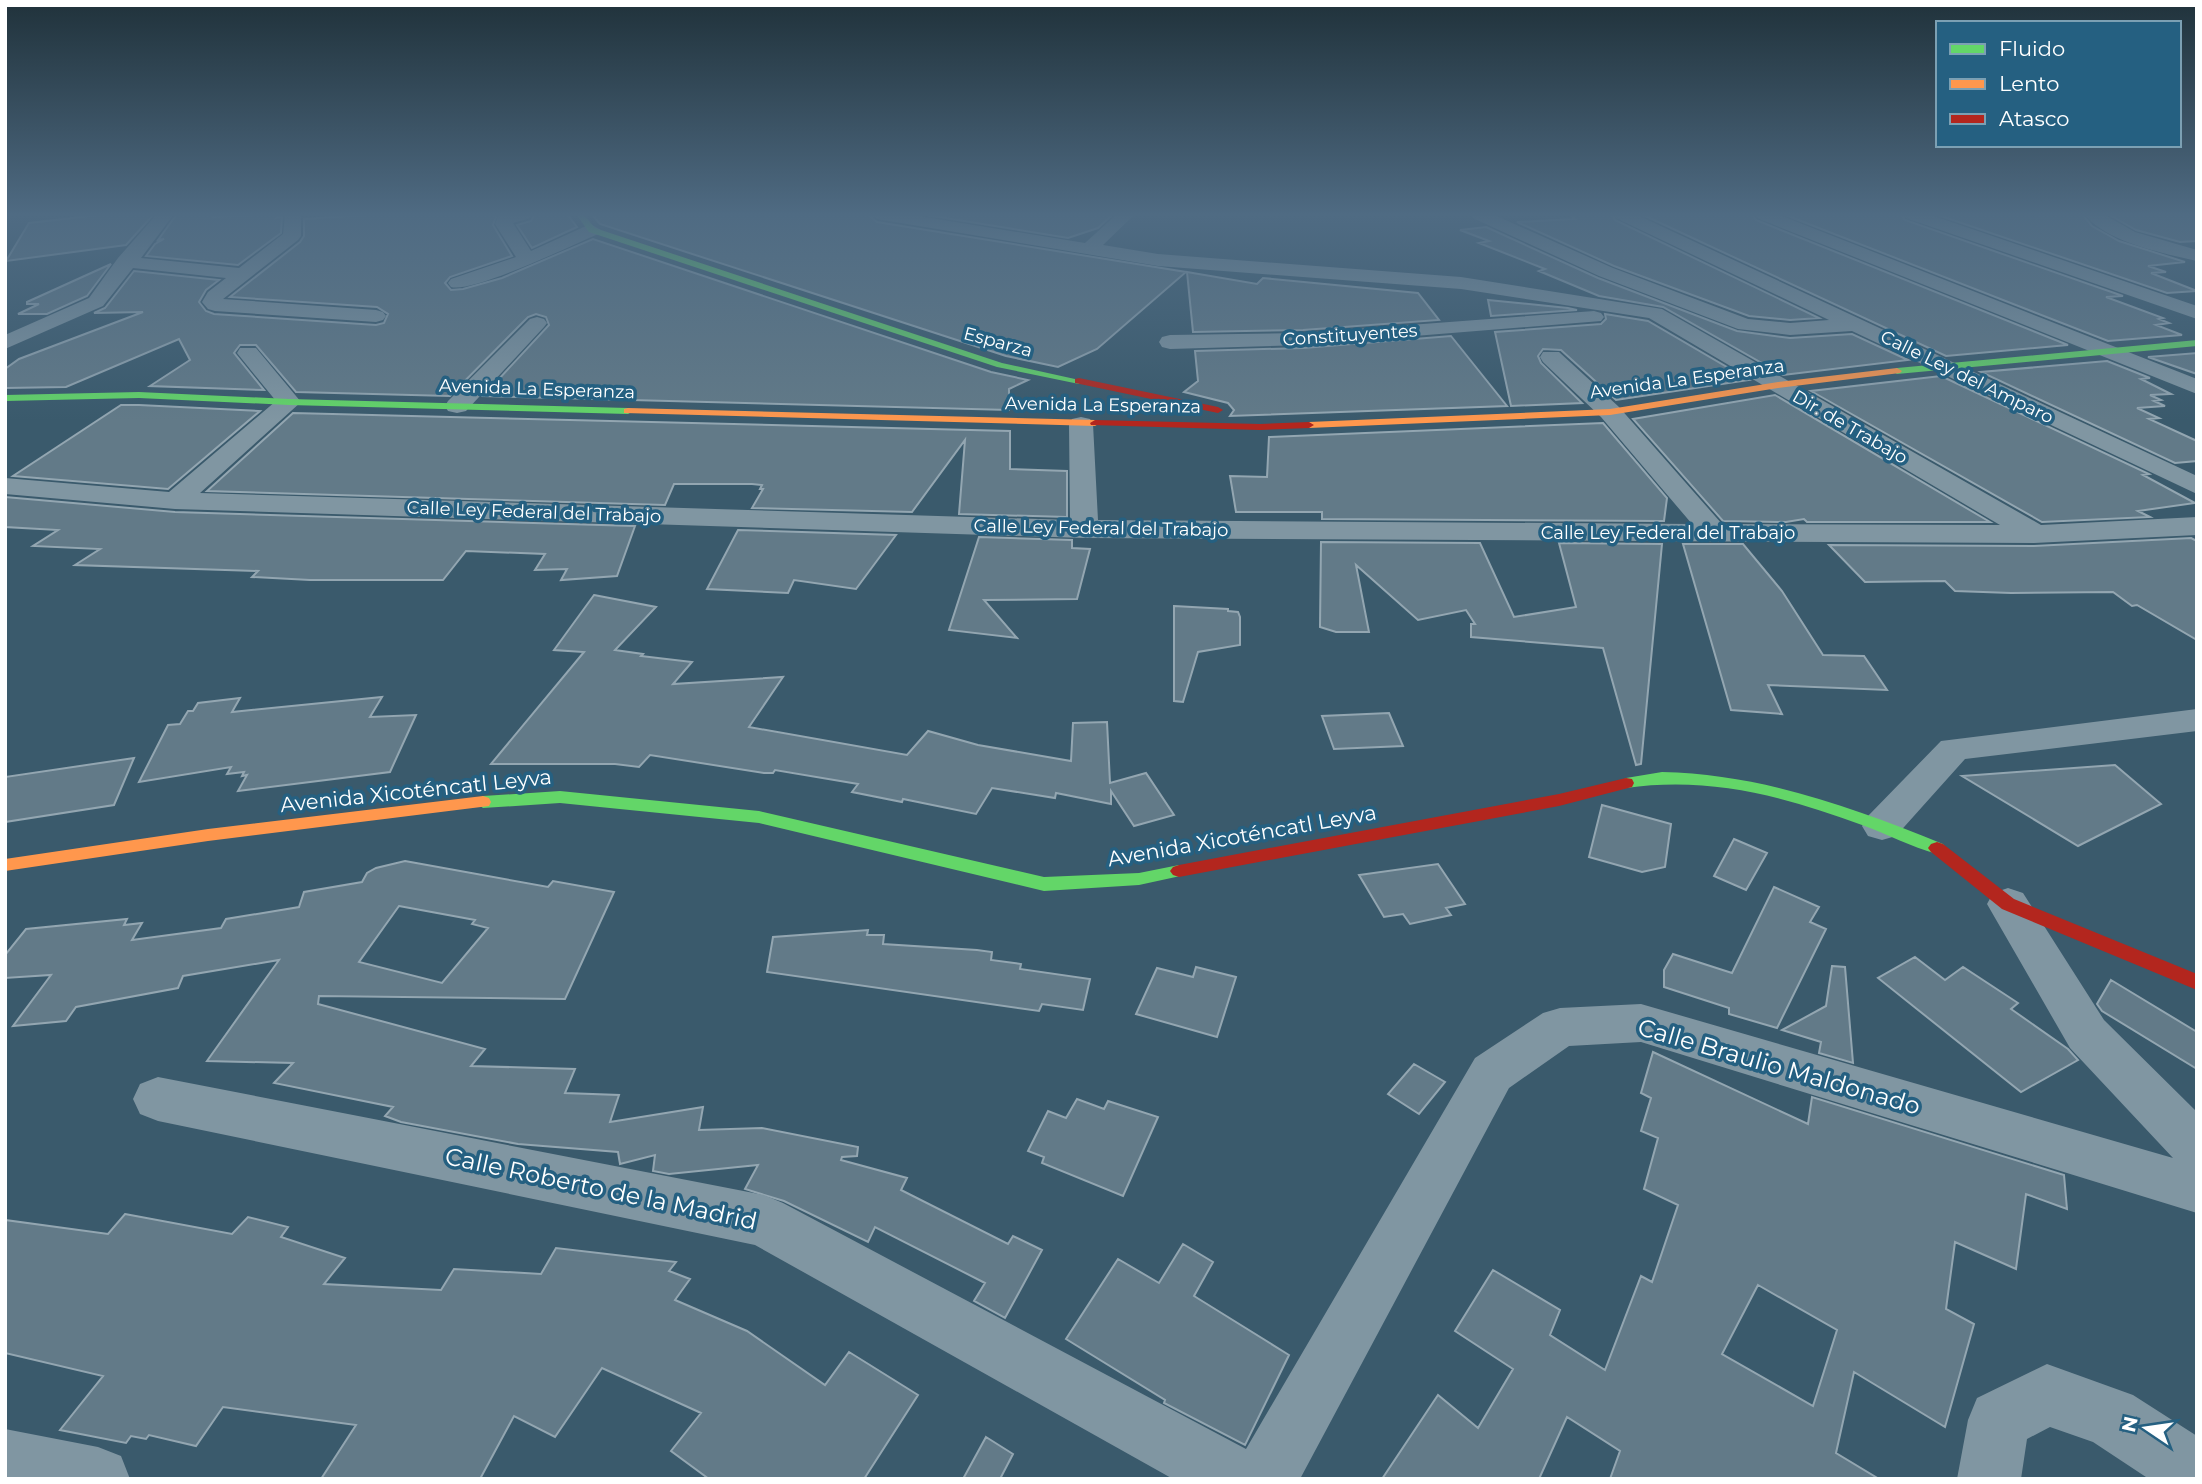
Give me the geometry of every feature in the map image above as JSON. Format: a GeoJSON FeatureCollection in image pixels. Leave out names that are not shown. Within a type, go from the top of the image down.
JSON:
{"type":"FeatureCollection","features":[{"type":"Feature","properties":{"kind":"street"},"geometry":{"type":"LineString","coordinates":[[5,344],[96,302],[110,283]]}},
{"type":"Feature","properties":{"kind":"street"},"geometry":{"type":"LineString","coordinates":[[232,283],[215,296],[212,302],[215,305],[376,316]]}},
{"type":"Feature","properties":{"kind":"street","name":"Esparza"},"geometry":{"type":"LineString","coordinates":[[752,283],[1000,366],[1210,407],[1260,427]]}},
{"type":"Feature","properties":{"kind":"street","name":"Dir. de Trabajo"},"geometry":{"type":"LineString","coordinates":[[1452,283],[1654,313],[2034,534]]}},
{"type":"Feature","properties":{"kind":"street"},"geometry":{"type":"LineString","coordinates":[[1636,283],[1745,325],[1790,329],[1856,324]]}},
{"type":"Feature","properties":{"kind":"street","name":"Calle Ley del Amparo"},"geometry":{"type":"LineString","coordinates":[[1769,283],[2197,486]]}},
{"type":"Feature","properties":{"kind":"street"},"geometry":{"type":"LineString","coordinates":[[1937,283],[2197,387]]}},
{"type":"Feature","properties":{"kind":"street"},"geometry":{"type":"LineString","coordinates":[[2111,283],[2197,313]]}},
{"type":"Feature","properties":{"kind":"street","name":"Constituyentes"},"geometry":{"type":"LineString","coordinates":[[1170,342],[1303,339],[1654,313]]}},
{"type":"Feature","properties":{"kind":"street"},"geometry":{"type":"LineString","coordinates":[[457,406],[537,323]]}},
{"type":"Feature","properties":{"kind":"street","name":"Avenida La Esperanza"},"geometry":{"type":"LineString","coordinates":[[5,398],[139,395],[289,402],[1260,427],[1610,412],[1778,385],[1944,366],[2197,343]]}},
{"type":"Feature","properties":{"kind":"street"},"geometry":{"type":"LineString","coordinates":[[176,501],[289,402],[248,353]]}},
{"type":"Feature","properties":{"kind":"street"},"geometry":{"type":"LineString","coordinates":[[1552,357],[1610,412],[1715,533]]}},
{"type":"Feature","properties":{"kind":"street"},"geometry":{"type":"LineString","coordinates":[[1081,424],[1084,529]]}},
{"type":"Feature","properties":{"kind":"street","name":"Calle Ley Federal del Trabajo"},"geometry":{"type":"LineString","coordinates":[[5,486],[176,501],[1084,529],[2034,534],[2197,526]]}},
{"type":"Feature","properties":{"kind":"street"},"geometry":{"type":"LineString","coordinates":[[1882,826],[1954,749],[2197,720]]}},
{"type":"Feature","properties":{"kind":"street","name":"Avenida Xicoténcatl Leyva"},"geometry":{"type":"LineString","coordinates":[[5,865],[235,832],[468,803],[560,797],[760,817],[1044,884],[1139,879],[1559,800],[1642,779],[1696,779],[1762,787],[1882,826],[1937,849],[2008,904],[2197,982]]}},
{"type":"Feature","properties":{"kind":"street"},"geometry":{"type":"LineString","coordinates":[[2008,904],[2087,1034],[2197,1147]]}},
{"type":"Feature","properties":{"kind":"street","name":"Calle Braulio Maldonado"},"geometry":{"type":"LineString","coordinates":[[1265,1479],[1492,1073],[1560,1027],[1641,1023],[2197,1189]]}},
{"type":"Feature","properties":{"kind":"street","name":"Calle Roberto de la Madrid"},"geometry":{"type":"LineString","coordinates":[[158,1099],[764,1221],[1237,1479]]}},
{"type":"Feature","properties":{"kind":"street"},"geometry":{"type":"LineString","coordinates":[[1989,1479],[1999,1420],[2047,1395],[2111,1417],[2197,1473]]}},
{"type":"Feature","properties":{"kind":"street"},"geometry":{"type":"LineString","coordinates":[[5,1461],[98,1479]]}},
{"type":"Feature","properties":{"kind":"building"},"geometry":{"type":"Polygon","coordinates":[[[68,283],[97,283],[87,296],[47,314],[18,314],[39,304],[27,302],[68,283]]]}},
{"type":"Feature","properties":{"kind":"building"},"geometry":{"type":"Polygon","coordinates":[[[124,283],[215,283],[206,290],[199,302],[206,311],[214,314],[376,325],[384,323],[388,314],[377,307],[230,297],[247,283],[445,283],[451,290],[483,283],[725,283],[991,372],[1028,380],[1009,389],[1009,410],[483,396],[549,325],[546,317],[536,314],[528,317],[450,396],[296,392],[256,345],[240,345],[234,353],[264,390],[150,386],[190,360],[179,339],[66,387],[5,388],[5,369],[19,359],[143,312],[94,313],[105,308],[124,283]]]}},
{"type":"Feature","properties":{"kind":"building"},"geometry":{"type":"Polygon","coordinates":[[[782,283],[1173,283],[1097,349],[1058,367],[1006,356],[782,283]]]}},
{"type":"Feature","properties":{"kind":"building"},"geometry":{"type":"Polygon","coordinates":[[[1188,283],[1317,283],[1418,293],[1439,320],[1303,330],[1193,332],[1188,283]]]}},
{"type":"Feature","properties":{"kind":"building"},"geometry":{"type":"Polygon","coordinates":[[[1568,283],[1612,283],[1737,331],[1790,338],[1852,334],[1908,360],[1783,375],[1663,307],[1599,296],[1568,283]]]}},
{"type":"Feature","properties":{"kind":"building"},"geometry":{"type":"Polygon","coordinates":[[[1661,283],[1747,283],[1819,318],[1790,320],[1749,316],[1661,283]]]}},
{"type":"Feature","properties":{"kind":"building"},"geometry":{"type":"Polygon","coordinates":[[[1790,283],[1914,283],[2068,345],[1946,356],[1790,283]]]}},
{"type":"Feature","properties":{"kind":"building"},"geometry":{"type":"Polygon","coordinates":[[[1960,283],[2086,283],[2123,296],[2106,297],[2163,318],[2159,319],[2169,323],[2156,325],[2182,335],[2108,341],[1960,283]]]}},
{"type":"Feature","properties":{"kind":"building"},"geometry":{"type":"Polygon","coordinates":[[[2138,283],[2177,283],[2197,291],[2167,293],[2138,283]]]}},
{"type":"Feature","properties":{"kind":"building"},"geometry":{"type":"Polygon","coordinates":[[[1488,300],[1568,308],[1577,310],[1491,316],[1488,300]]]}},
{"type":"Feature","properties":{"kind":"building"},"geometry":{"type":"Polygon","coordinates":[[[1605,314],[1648,321],[1749,380],[1616,400],[1561,350],[1543,349],[1538,356],[1541,363],[1582,403],[1511,406],[1495,332],[1601,324],[1606,319],[1605,314]]]}},
{"type":"Feature","properties":{"kind":"building"},"geometry":{"type":"Polygon","coordinates":[[[1451,336],[1507,406],[1230,416],[1234,410],[1228,403],[1184,392],[1198,381],[1195,351],[1303,348],[1451,336]]]}},
{"type":"Feature","properties":{"kind":"building"},"geometry":{"type":"Polygon","coordinates":[[[2197,353],[2197,374],[2148,357],[2197,353]]]}},
{"type":"Feature","properties":{"kind":"building"},"geometry":{"type":"Polygon","coordinates":[[[2107,361],[2150,378],[2141,379],[2171,394],[2150,395],[2161,400],[2154,401],[2165,406],[2137,408],[2159,418],[2149,419],[2197,441],[2197,461],[2175,463],[1981,372],[2107,361]]]}},
{"type":"Feature","properties":{"kind":"building"},"geometry":{"type":"Polygon","coordinates":[[[1941,376],[2149,474],[2143,475],[2195,503],[2138,511],[2150,517],[2042,522],[1811,391],[1941,376]]]}},
{"type":"Feature","properties":{"kind":"building"},"geometry":{"type":"Polygon","coordinates":[[[1775,395],[1990,522],[1807,522],[1804,519],[1786,522],[1723,521],[1633,419],[1775,395]]]}},
{"type":"Feature","properties":{"kind":"building"},"geometry":{"type":"Polygon","coordinates":[[[121,405],[260,411],[168,489],[13,476],[121,405]]]}},
{"type":"Feature","properties":{"kind":"building"},"geometry":{"type":"Polygon","coordinates":[[[293,413],[1010,431],[1010,469],[1067,471],[1067,517],[959,514],[965,440],[912,512],[752,508],[763,489],[760,489],[762,485],[752,484],[674,484],[665,505],[207,491],[293,413]]]}},
{"type":"Feature","properties":{"kind":"building"},"geometry":{"type":"Polygon","coordinates":[[[1603,423],[1667,498],[1664,521],[1322,519],[1322,512],[1236,512],[1230,476],[1267,477],[1269,437],[1603,423]]]}},
{"type":"Feature","properties":{"kind":"building"},"geometry":{"type":"Polygon","coordinates":[[[5,497],[175,512],[635,526],[617,576],[561,580],[567,569],[535,570],[545,554],[466,551],[443,580],[310,580],[252,577],[258,571],[75,565],[100,549],[33,546],[58,530],[5,527],[5,497]]]}},
{"type":"Feature","properties":{"kind":"building"},"geometry":{"type":"Polygon","coordinates":[[[738,530],[896,535],[856,589],[794,580],[788,593],[707,589],[738,530]]]}},
{"type":"Feature","properties":{"kind":"building"},"geometry":{"type":"Polygon","coordinates":[[[979,537],[1072,540],[1072,548],[1090,549],[1077,599],[984,600],[1017,638],[949,630],[979,537]]]}},
{"type":"Feature","properties":{"kind":"building"},"geometry":{"type":"Polygon","coordinates":[[[2191,538],[2197,541],[2197,640],[2137,605],[2132,606],[2113,592],[1955,591],[1945,581],[1865,582],[1829,545],[2034,546],[2191,538]]]}},
{"type":"Feature","properties":{"kind":"building"},"geometry":{"type":"Polygon","coordinates":[[[1321,542],[1480,543],[1514,617],[1576,607],[1559,543],[1662,544],[1641,764],[1636,765],[1603,648],[1471,637],[1471,624],[1475,624],[1466,610],[1418,620],[1356,565],[1369,632],[1336,632],[1320,627],[1321,542]]]}},
{"type":"Feature","properties":{"kind":"building"},"geometry":{"type":"Polygon","coordinates":[[[1683,544],[1743,544],[1782,591],[1823,655],[1864,656],[1887,690],[1768,685],[1782,714],[1731,710],[1683,544]]]}},
{"type":"Feature","properties":{"kind":"building"},"geometry":{"type":"Polygon","coordinates":[[[594,595],[656,607],[615,650],[692,662],[673,684],[783,677],[749,727],[907,755],[928,731],[978,745],[1071,761],[1073,723],[1107,722],[1110,783],[1146,773],[1174,815],[1134,826],[1111,791],[1111,804],[1056,793],[1055,798],[992,788],[976,814],[852,792],[858,784],[775,770],[773,773],[764,773],[650,755],[639,767],[615,764],[491,764],[584,652],[554,650],[594,595]]]}},
{"type":"Feature","properties":{"kind":"building"},"geometry":{"type":"Polygon","coordinates":[[[1174,606],[1228,609],[1238,612],[1240,617],[1240,645],[1198,652],[1183,702],[1174,701],[1174,606]]]}},
{"type":"Feature","properties":{"kind":"building"},"geometry":{"type":"Polygon","coordinates":[[[382,697],[370,717],[416,715],[390,772],[238,791],[247,775],[242,776],[244,772],[227,774],[231,767],[139,782],[168,725],[180,724],[188,711],[193,711],[198,703],[240,698],[232,712],[382,697]]]}},
{"type":"Feature","properties":{"kind":"building"},"geometry":{"type":"Polygon","coordinates":[[[1389,713],[1403,746],[1334,749],[1322,716],[1389,713]]]}},
{"type":"Feature","properties":{"kind":"building"},"geometry":{"type":"Polygon","coordinates":[[[134,758],[114,805],[5,822],[5,777],[134,758]]]}},
{"type":"Feature","properties":{"kind":"building"},"geometry":{"type":"Polygon","coordinates":[[[2115,765],[2161,804],[2078,846],[1962,776],[2115,765]]]}},
{"type":"Feature","properties":{"kind":"building"},"geometry":{"type":"Polygon","coordinates":[[[1602,805],[1671,824],[1665,867],[1642,872],[1589,857],[1602,805]]]}},
{"type":"Feature","properties":{"kind":"building"},"geometry":{"type":"Polygon","coordinates":[[[1734,839],[1767,853],[1746,890],[1714,876],[1734,839]]]}},
{"type":"Feature","properties":{"kind":"building"},"geometry":{"type":"Polygon","coordinates":[[[405,861],[548,887],[553,881],[614,892],[565,999],[319,996],[318,1004],[485,1049],[471,1066],[575,1069],[565,1093],[619,1095],[610,1122],[703,1107],[699,1130],[762,1128],[858,1147],[857,1156],[842,1157],[841,1160],[907,1178],[901,1190],[1008,1244],[1013,1236],[1042,1250],[1005,1318],[974,1301],[985,1283],[875,1227],[868,1242],[784,1201],[745,1189],[758,1165],[669,1174],[653,1171],[655,1155],[620,1164],[618,1152],[518,1144],[401,1122],[385,1116],[393,1107],[274,1083],[293,1063],[207,1061],[279,960],[183,976],[178,988],[76,1007],[66,1021],[13,1026],[51,975],[5,978],[5,955],[26,929],[127,919],[124,925],[142,923],[132,940],[221,928],[226,919],[299,907],[304,892],[362,882],[367,873],[405,861]],[[399,906],[359,962],[442,983],[488,928],[472,924],[475,920],[399,906]]]}},
{"type":"Feature","properties":{"kind":"building"},"geometry":{"type":"Polygon","coordinates":[[[1438,864],[1465,904],[1446,908],[1451,915],[1410,924],[1403,914],[1384,917],[1359,875],[1438,864]]]}},
{"type":"Feature","properties":{"kind":"building"},"geometry":{"type":"Polygon","coordinates":[[[1774,887],[1819,907],[1810,922],[1826,929],[1777,1028],[1729,1014],[1729,1008],[1664,987],[1664,970],[1673,954],[1732,973],[1774,887]]]}},
{"type":"Feature","properties":{"kind":"building"},"geometry":{"type":"Polygon","coordinates":[[[868,930],[867,935],[884,935],[883,944],[992,952],[991,960],[1021,964],[1020,969],[1090,979],[1083,1010],[1042,1004],[1039,1011],[767,972],[773,937],[868,930]]]}},
{"type":"Feature","properties":{"kind":"building"},"geometry":{"type":"Polygon","coordinates":[[[1915,957],[1945,980],[1963,967],[2018,1003],[2011,1009],[2068,1049],[2078,1060],[2021,1092],[1878,978],[1915,957]]]}},
{"type":"Feature","properties":{"kind":"building"},"geometry":{"type":"Polygon","coordinates":[[[1832,966],[1845,967],[1853,1063],[1819,1053],[1821,1042],[1782,1030],[1826,1006],[1832,966]]]}},
{"type":"Feature","properties":{"kind":"building"},"geometry":{"type":"Polygon","coordinates":[[[1196,967],[1236,977],[1217,1037],[1136,1014],[1157,968],[1193,977],[1196,967]]]}},
{"type":"Feature","properties":{"kind":"building"},"geometry":{"type":"Polygon","coordinates":[[[2111,980],[2197,1032],[2197,1069],[2102,1011],[2097,1004],[2111,980]]]}},
{"type":"Feature","properties":{"kind":"building"},"geometry":{"type":"Polygon","coordinates":[[[1653,1052],[1808,1124],[1812,1097],[2064,1175],[2067,1209],[2026,1194],[2016,1269],[1955,1242],[1946,1309],[1974,1324],[1945,1427],[1854,1372],[1836,1453],[1879,1479],[1610,1479],[1620,1451],[1567,1417],[1539,1479],[1382,1479],[1438,1395],[1478,1428],[1513,1369],[1455,1331],[1493,1270],[1560,1310],[1550,1335],[1605,1370],[1641,1276],[1652,1282],[1678,1205],[1644,1189],[1658,1138],[1641,1131],[1651,1098],[1641,1093],[1653,1052]],[[1758,1285],[1722,1354],[1813,1406],[1837,1330],[1758,1285]]]}},
{"type":"Feature","properties":{"kind":"building"},"geometry":{"type":"Polygon","coordinates":[[[1414,1064],[1445,1082],[1419,1114],[1388,1094],[1414,1064]]]}},
{"type":"Feature","properties":{"kind":"building"},"geometry":{"type":"Polygon","coordinates":[[[1077,1099],[1104,1109],[1108,1101],[1158,1117],[1123,1196],[1042,1163],[1044,1157],[1028,1151],[1048,1111],[1066,1118],[1077,1099]]]}},
{"type":"Feature","properties":{"kind":"building"},"geometry":{"type":"Polygon","coordinates":[[[125,1214],[232,1234],[248,1217],[288,1227],[281,1237],[345,1258],[324,1284],[441,1290],[454,1269],[541,1274],[556,1248],[676,1262],[669,1271],[690,1279],[675,1300],[747,1331],[825,1385],[849,1352],[918,1395],[864,1479],[709,1479],[671,1451],[701,1413],[602,1368],[555,1437],[514,1416],[480,1479],[321,1479],[356,1425],[223,1407],[196,1446],[149,1435],[146,1439],[131,1436],[126,1443],[60,1430],[103,1376],[5,1353],[5,1220],[108,1234],[125,1214]]]}},
{"type":"Feature","properties":{"kind":"building"},"geometry":{"type":"Polygon","coordinates":[[[1183,1244],[1213,1262],[1194,1296],[1289,1355],[1245,1445],[1164,1403],[1165,1400],[1066,1339],[1118,1259],[1159,1283],[1183,1244]]]}},
{"type":"Feature","properties":{"kind":"building"},"geometry":{"type":"Polygon","coordinates":[[[986,1437],[1013,1454],[1000,1479],[963,1479],[986,1437]]]}},
{"type":"Feature","properties":{"kind":"traffic: fast"},"geometry":{"type":"LineString","coordinates":[[753,283],[1000,365],[1079,381]]}},
{"type":"Feature","properties":{"kind":"traffic: fast"},"geometry":{"type":"LineString","coordinates":[[1897,371],[2197,343]]}},
{"type":"Feature","properties":{"kind":"traffic: fast"},"geometry":{"type":"LineString","coordinates":[[5,398],[139,395],[628,411]]}},
{"type":"Feature","properties":{"kind":"traffic: fast"},"geometry":{"type":"LineString","coordinates":[[1626,783],[1662,778],[1742,784],[1826,806],[1937,848]]}},
{"type":"Feature","properties":{"kind":"traffic: fast"},"geometry":{"type":"LineString","coordinates":[[483,802],[560,797],[759,817],[1044,884],[1139,879],[1179,871]]}},
{"type":"Feature","properties":{"kind":"traffic: slow"},"geometry":{"type":"LineString","coordinates":[[1309,425],[1610,412],[1778,385],[1897,371]]}},
{"type":"Feature","properties":{"kind":"traffic: slow"},"geometry":{"type":"LineString","coordinates":[[628,411],[1095,423]]}},
{"type":"Feature","properties":{"kind":"traffic: slow"},"geometry":{"type":"LineString","coordinates":[[5,865],[208,835],[483,802]]}},
{"type":"Feature","properties":{"kind":"traffic: jam"},"geometry":{"type":"LineString","coordinates":[[1079,381],[1218,410]]}},
{"type":"Feature","properties":{"kind":"traffic: jam"},"geometry":{"type":"LineString","coordinates":[[1095,423],[1260,427],[1309,425]]}},
{"type":"Feature","properties":{"kind":"traffic: jam"},"geometry":{"type":"LineString","coordinates":[[1179,871],[1559,800],[1626,783]]}},
{"type":"Feature","properties":{"kind":"traffic: jam"},"geometry":{"type":"LineString","coordinates":[[1937,848],[2008,904],[2197,982]]}}]}
